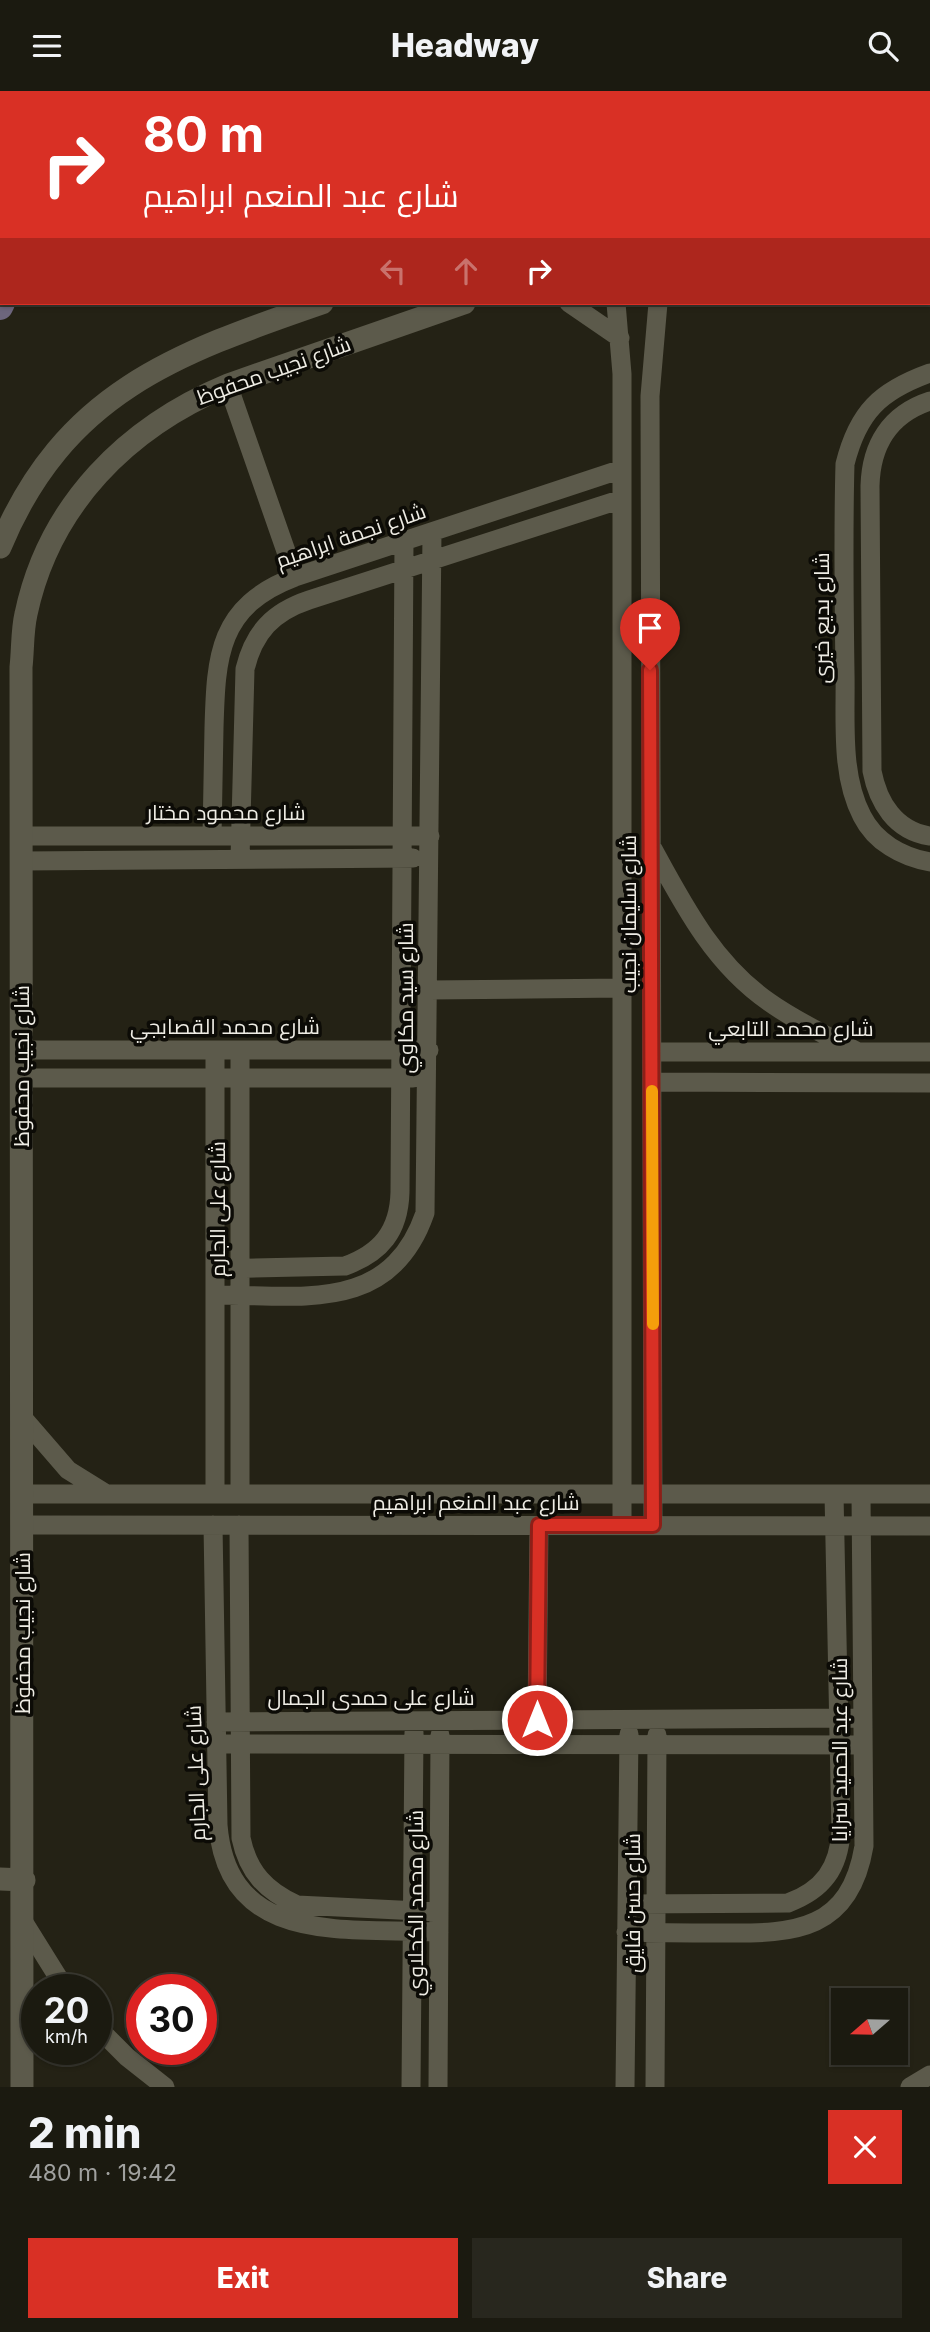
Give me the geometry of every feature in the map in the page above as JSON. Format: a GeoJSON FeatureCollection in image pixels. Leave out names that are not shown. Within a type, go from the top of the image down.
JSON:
{"type":"FeatureCollection","features":[{"type":"Feature","properties":{"kind":"street"},"geometry":{"type":"LineString","coordinates":[[0,547],[15,510],[38,473],[65,438],[98,408],[176,359],[229,336],[315,305]]}},
{"type":"Feature","properties":{"kind":"street","name":"شارع نجيب محفوظ"},"geometry":{"type":"LineString","coordinates":[[22,2087],[23,1418],[11,1201],[22,1078],[22,667],[26,615],[41,564],[64,516],[106,464],[157,421],[191,400],[228,385],[458,305]]}},
{"type":"Feature","properties":{"kind":"street"},"geometry":{"type":"LineString","coordinates":[[572,305],[620,338]]}},
{"type":"Feature","properties":{"kind":"street","name":"شارع سليمان نجيب"},"geometry":{"type":"LineString","coordinates":[[617,305],[622,470],[622,1525]]}},
{"type":"Feature","properties":{"kind":"street","name":"شارع سليمان نجيب"},"geometry":{"type":"LineString","coordinates":[[653,1525],[650,396],[658,305]]}},
{"type":"Feature","properties":{"kind":"street"},"geometry":{"type":"LineString","coordinates":[[654,331],[669,305]]}},
{"type":"Feature","properties":{"kind":"street","name":"شارع بديع خيرى"},"geometry":{"type":"LineString","coordinates":[[930,373],[879,398],[863,417],[852,439],[845,464],[847,753],[854,798],[863,818],[876,836],[894,850],[930,862]]}},
{"type":"Feature","properties":{"kind":"street"},"geometry":{"type":"LineString","coordinates":[[228,385],[295,577]]}},
{"type":"Feature","properties":{"kind":"street"},"geometry":{"type":"LineString","coordinates":[[930,401],[908,411],[883,435],[875,451],[870,486],[872,771],[876,793],[887,812],[904,826],[930,836]]}},
{"type":"Feature","properties":{"kind":"street","name":"شارع نجمة ابراهيم"},"geometry":{"type":"LineString","coordinates":[[212,836],[216,675],[222,644],[230,625],[258,595],[295,577],[622,470]]}},
{"type":"Feature","properties":{"kind":"street"},"geometry":{"type":"LineString","coordinates":[[240,859],[243,689],[249,650],[259,632],[288,607],[622,499]]}},
{"type":"Feature","properties":{"kind":"street","name":"شارع سيد مكاوي"},"geometry":{"type":"LineString","coordinates":[[215,1294],[344,1293],[368,1285],[388,1272],[405,1255],[418,1235],[425,1213],[429,1078],[432,532]]}},
{"type":"Feature","properties":{"kind":"street","name":"شارع سيد مكاوي"},"geometry":{"type":"LineString","coordinates":[[215,1269],[345,1266],[364,1260],[380,1248],[396,1222],[400,1208],[404,542]]}},
{"type":"Feature","properties":{"kind":"street"},"geometry":{"type":"LineString","coordinates":[[403,708],[430,708]]}},
{"type":"Feature","properties":{"kind":"street"},"geometry":{"type":"LineString","coordinates":[[403,784],[430,783]]}},
{"type":"Feature","properties":{"kind":"street","name":"شارع محمود مختار"},"geometry":{"type":"LineString","coordinates":[[22,836],[430,836]]}},
{"type":"Feature","properties":{"kind":"street"},"geometry":{"type":"LineString","coordinates":[[651,845],[691,918],[738,977],[798,1022],[858,1052]]}},
{"type":"Feature","properties":{"kind":"street"},"geometry":{"type":"LineString","coordinates":[[22,861],[430,858]]}},
{"type":"Feature","properties":{"kind":"street"},"geometry":{"type":"LineString","coordinates":[[402,908],[430,907]]}},
{"type":"Feature","properties":{"kind":"street"},"geometry":{"type":"LineString","coordinates":[[429,990],[622,988]]}},
{"type":"Feature","properties":{"kind":"street","name":"شارع محمد القصابجي"},"geometry":{"type":"LineString","coordinates":[[22,1050],[429,1050]]}},
{"type":"Feature","properties":{"kind":"street","name":"شارع على الجارم"},"geometry":{"type":"LineString","coordinates":[[215,1050],[215,1494]]}},
{"type":"Feature","properties":{"kind":"street","name":"شارع على الجارم"},"geometry":{"type":"LineString","coordinates":[[240,1050],[240,1494]]}},
{"type":"Feature","properties":{"kind":"street","name":"شارع محمد التابعي"},"geometry":{"type":"LineString","coordinates":[[652,1052],[930,1052]]}},
{"type":"Feature","properties":{"kind":"street"},"geometry":{"type":"LineString","coordinates":[[22,1078],[429,1078]]}},
{"type":"Feature","properties":{"kind":"street"},"geometry":{"type":"LineString","coordinates":[[622,1101],[652,1092],[930,1083]]}},
{"type":"Feature","properties":{"kind":"street"},"geometry":{"type":"LineString","coordinates":[[23,1418],[68,1470],[106,1494]]}},
{"type":"Feature","properties":{"kind":"street","name":"شارع عبد المنعم ابراهيم"},"geometry":{"type":"LineString","coordinates":[[23,1494],[930,1494]]}},
{"type":"Feature","properties":{"kind":"street","name":"شارع عبد الحميد سرايا"},"geometry":{"type":"LineString","coordinates":[[627,1904],[788,1903],[806,1896],[822,1884],[833,1869],[840,1850],[834,1494]]}},
{"type":"Feature","properties":{"kind":"street","name":"شارع عبد الحميد سرايا"},"geometry":{"type":"LineString","coordinates":[[626,1933],[788,1932],[807,1926],[841,1902],[861,1866],[864,1846],[861,1494]]}},
{"type":"Feature","properties":{"kind":"street","name":"شارع عبد المنعم ابراهيم"},"geometry":{"type":"LineString","coordinates":[[23,1525],[930,1526]]}},
{"type":"Feature","properties":{"kind":"street","name":"شارع على الجارم"},"geometry":{"type":"LineString","coordinates":[[213,1525],[219,1843],[232,1878],[254,1903],[284,1921],[306,1926],[412,1921],[439,1912]]}},
{"type":"Feature","properties":{"kind":"street","name":"شارع على الجارم"},"geometry":{"type":"LineString","coordinates":[[239,1525],[241,1838],[251,1868],[271,1891],[297,1905],[412,1921],[439,1932]]}},
{"type":"Feature","properties":{"kind":"street"},"geometry":{"type":"LineString","coordinates":[[537,1720],[539,1525]]}},
{"type":"Feature","properties":{"kind":"street","name":"شارع على حمدى الجمال"},"geometry":{"type":"LineString","coordinates":[[216,1722],[863,1718]]}},
{"type":"Feature","properties":{"kind":"street","name":"شارع حسن فايق"},"geometry":{"type":"LineString","coordinates":[[625,2087],[629,1719]]}},
{"type":"Feature","properties":{"kind":"street","name":"شارع حسن فايق"},"geometry":{"type":"LineString","coordinates":[[655,2087],[657,1719]]}},
{"type":"Feature","properties":{"kind":"street","name":"شارع محمد الكحلاوي"},"geometry":{"type":"LineString","coordinates":[[411,2087],[414,1720]]}},
{"type":"Feature","properties":{"kind":"street","name":"شارع محمد الكحلاوي"},"geometry":{"type":"LineString","coordinates":[[438,2087],[440,1720]]}},
{"type":"Feature","properties":{"kind":"street"},"geometry":{"type":"LineString","coordinates":[[217,1744],[863,1745]]}},
{"type":"Feature","properties":{"kind":"street"},"geometry":{"type":"LineString","coordinates":[[232,1878],[251,1868]]}},
{"type":"Feature","properties":{"kind":"street"},"geometry":{"type":"LineString","coordinates":[[0,1879],[23,1880]]}},
{"type":"Feature","properties":{"kind":"street"},"geometry":{"type":"LineString","coordinates":[[23,1921],[56,1974]]}},
{"type":"Feature","properties":{"kind":"street"},"geometry":{"type":"LineString","coordinates":[[112,2042],[165,2087]]}},
{"type":"Feature","properties":{"kind":"street"},"geometry":{"type":"LineString","coordinates":[[911,2087],[930,2075]]}},
{"type":"Feature","properties":{"kind":"slow traffic"},"geometry":{"type":"LineString","coordinates":[[652,1091],[653,1324]]}},
{"type":"Feature","properties":{"kind":"route"},"geometry":{"type":"LineString","coordinates":[[537,1720],[539,1525],[653,1525],[650,670]]}}]}
